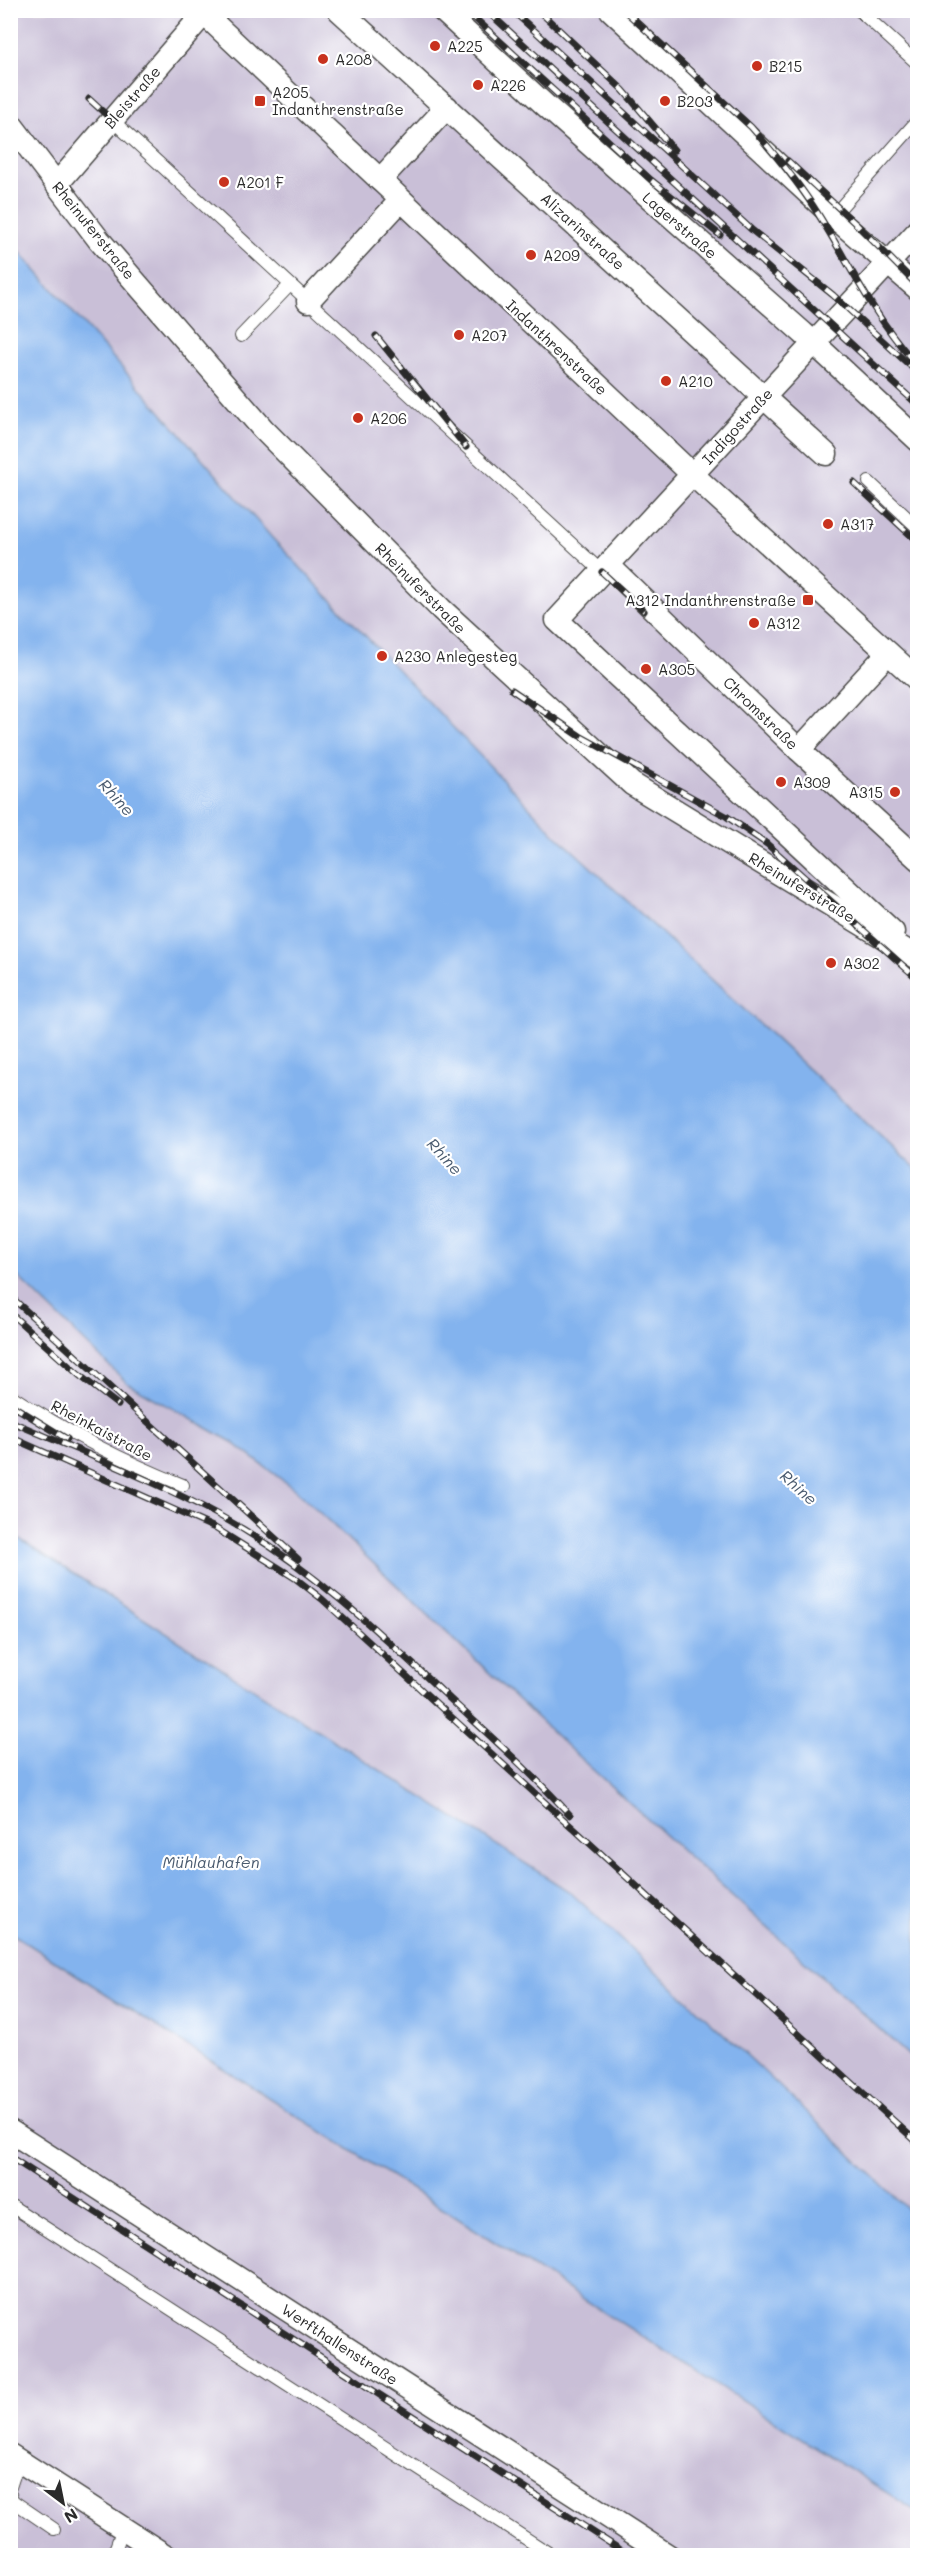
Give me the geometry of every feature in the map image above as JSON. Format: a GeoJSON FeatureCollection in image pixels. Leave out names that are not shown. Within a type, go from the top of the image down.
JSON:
{"type":"FeatureCollection","features":[{"type":"Feature","properties":{"kind":"street","name":"Alizarinstraße"},"geometry":{"type":"LineString","coordinates":[[339,10],[826,453]]}},
{"type":"Feature","properties":{"kind":"street","name":"Lagerstraße"},"geometry":{"type":"LineString","coordinates":[[442,10],[918,440]]}},
{"type":"Feature","properties":{"kind":"street"},"geometry":{"type":"LineString","coordinates":[[611,10],[833,216],[918,289]]}},
{"type":"Feature","properties":{"kind":"street","name":"Bleistraße"},"geometry":{"type":"LineString","coordinates":[[57,184],[204,12]]}},
{"type":"Feature","properties":{"kind":"street","name":"Indanthrenstraße"},"geometry":{"type":"LineString","coordinates":[[204,12],[693,475],[888,653],[915,674]]}},
{"type":"Feature","properties":{"kind":"street"},"geometry":{"type":"LineString","coordinates":[[380,180],[447,108]]}},
{"type":"Feature","properties":{"kind":"street","name":"Rheinuferstraße"},"geometry":{"type":"LineString","coordinates":[[10,123],[99,240],[263,429],[441,609],[632,784],[918,956]]}},
{"type":"Feature","properties":{"kind":"street"},"geometry":{"type":"LineString","coordinates":[[308,302],[401,200]]}},
{"type":"Feature","properties":{"kind":"street","name":"Indigostraße"},"geometry":{"type":"LineString","coordinates":[[918,231],[557,620],[918,956]]}},
{"type":"Feature","properties":{"kind":"street","name":"Chromstraße"},"geometry":{"type":"LineString","coordinates":[[605,569],[918,859]]}},
{"type":"Feature","properties":{"kind":"street"},"geometry":{"type":"LineString","coordinates":[[799,750],[888,653]]}},
{"type":"Feature","properties":{"kind":"street","name":"Werfthallenstraße"},"geometry":{"type":"LineString","coordinates":[[10,2131],[669,2556]]}},
{"type":"Feature","properties":{"kind":"street"},"geometry":{"type":"LineString","coordinates":[[15,2457],[166,2556]]}},
{"type":"Feature","properties":{"kind":"lane"},"geometry":{"type":"LineString","coordinates":[[859,10],[918,64]]}},
{"type":"Feature","properties":{"kind":"lane"},"geometry":{"type":"LineString","coordinates":[[112,120],[308,302],[605,569]]}},
{"type":"Feature","properties":{"kind":"lane"},"geometry":{"type":"LineString","coordinates":[[833,216],[918,120]]}},
{"type":"Feature","properties":{"kind":"lane"},"geometry":{"type":"LineString","coordinates":[[241,336],[290,285]]}},
{"type":"Feature","properties":{"kind":"lane"},"geometry":{"type":"LineString","coordinates":[[869,482],[918,528]]}},
{"type":"Feature","properties":{"kind":"lane","name":"Rheinkaistraße"},"geometry":{"type":"LineString","coordinates":[[10,1395],[48,1419],[136,1466],[183,1485]]}},
{"type":"Feature","properties":{"kind":"lane"},"geometry":{"type":"LineString","coordinates":[[10,2205],[553,2556]]}},
{"type":"Feature","properties":{"kind":"lane"},"geometry":{"type":"LineString","coordinates":[[10,2487],[15,2457]]}},
{"type":"Feature","properties":{"kind":"lane"},"geometry":{"type":"LineString","coordinates":[[10,2495],[13,2501],[54,2529]]}},
{"type":"Feature","properties":{"kind":"lane"},"geometry":{"type":"LineString","coordinates":[[113,2556],[123,2528]]}},
{"type":"Feature","properties":{"kind":"shaded area"},"geometry":{"type":"Polygon","coordinates":[[[10,11],[917,11],[917,1170],[555,834],[274,540],[11,242],[10,11]]]}},
{"type":"Feature","properties":{"kind":"shaded area"},"geometry":{"type":"Polygon","coordinates":[[[10,1270],[127,1383],[232,1442],[298,1492],[570,1749],[917,2063],[917,2218],[753,2061],[570,1892],[11,1533],[10,1270]]]}},
{"type":"Feature","properties":{"kind":"shaded area"},"geometry":{"type":"Polygon","coordinates":[[[10,1933],[917,2512],[917,2555],[11,2555],[10,1933]]]}},
{"type":"Feature","properties":{"kind":"water","name":"Rhine"},"geometry":{"type":"Polygon","coordinates":[[[11,242],[274,540],[555,834],[917,1170],[917,2063],[570,1749],[298,1492],[232,1442],[127,1383],[11,1270],[11,242]]]}},
{"type":"Feature","properties":{"kind":"water","name":"Mühlauhafen"},"geometry":{"type":"Polygon","coordinates":[[[10,1533],[570,1892],[753,2061],[917,2218],[917,2512],[11,1933],[10,1533]]]}},
{"type":"Feature","properties":{"kind":"railway"},"geometry":{"type":"LineString","coordinates":[[466,10],[651,180],[720,235]]}},
{"type":"Feature","properties":{"kind":"railway"},"geometry":{"type":"LineString","coordinates":[[486,10],[918,405]]}},
{"type":"Feature","properties":{"kind":"railway"},"geometry":{"type":"LineString","coordinates":[[512,10],[753,231],[833,295],[918,373]]}},
{"type":"Feature","properties":{"kind":"railway"},"geometry":{"type":"LineString","coordinates":[[538,10],[623,90],[674,150]]}},
{"type":"Feature","properties":{"kind":"railway"},"geometry":{"type":"LineString","coordinates":[[624,10],[751,127],[776,156],[806,196],[870,302],[910,357]]}},
{"type":"Feature","properties":{"kind":"railway"},"geometry":{"type":"LineString","coordinates":[[89,99],[112,120]]}},
{"type":"Feature","properties":{"kind":"railway"},"geometry":{"type":"LineString","coordinates":[[788,161],[918,286]]}},
{"type":"Feature","properties":{"kind":"railway"},"geometry":{"type":"LineString","coordinates":[[376,336],[466,447]]}},
{"type":"Feature","properties":{"kind":"railway"},"geometry":{"type":"LineString","coordinates":[[854,483],[918,542]]}},
{"type":"Feature","properties":{"kind":"railway"},"geometry":{"type":"LineString","coordinates":[[602,572],[644,611]]}},
{"type":"Feature","properties":{"kind":"railway"},"geometry":{"type":"LineString","coordinates":[[512,690],[580,736],[726,816],[767,844],[918,979]]}},
{"type":"Feature","properties":{"kind":"railway"},"geometry":{"type":"LineString","coordinates":[[10,1296],[298,1559]]}},
{"type":"Feature","properties":{"kind":"railway"},"geometry":{"type":"LineString","coordinates":[[10,1313],[79,1375],[118,1405]]}},
{"type":"Feature","properties":{"kind":"railway"},"geometry":{"type":"LineString","coordinates":[[10,1404],[67,1439]]}},
{"type":"Feature","properties":{"kind":"railway"},"geometry":{"type":"LineString","coordinates":[[10,1421],[196,1504],[222,1517],[283,1556],[341,1600],[396,1648],[526,1770],[570,1815]]}},
{"type":"Feature","properties":{"kind":"railway"},"geometry":{"type":"LineString","coordinates":[[10,1437],[215,1528],[295,1578],[322,1599],[918,2143]]}},
{"type":"Feature","properties":{"kind":"railway"},"geometry":{"type":"LineString","coordinates":[[10,2157],[630,2556]]}},
{"type":"Feature","properties":{"kind":"place","name":"A225"},"geometry":{"type":"Point","coordinates":[435,46]}},
{"type":"Feature","properties":{"kind":"place","name":"A208"},"geometry":{"type":"Point","coordinates":[323,59]}},
{"type":"Feature","properties":{"kind":"place","name":"B215"},"geometry":{"type":"Point","coordinates":[757,66]}},
{"type":"Feature","properties":{"kind":"place","name":"A226"},"geometry":{"type":"Point","coordinates":[478,85]}},
{"type":"Feature","properties":{"kind":"place","name":"A205 Indanthrenstraße"},"geometry":{"type":"Point","coordinates":[260,101]}},
{"type":"Feature","properties":{"kind":"place","name":"B203"},"geometry":{"type":"Point","coordinates":[665,101]}},
{"type":"Feature","properties":{"kind":"place","name":"A201 F"},"geometry":{"type":"Point","coordinates":[224,182]}},
{"type":"Feature","properties":{"kind":"place","name":"A209"},"geometry":{"type":"Point","coordinates":[531,255]}},
{"type":"Feature","properties":{"kind":"place","name":"A207"},"geometry":{"type":"Point","coordinates":[459,335]}},
{"type":"Feature","properties":{"kind":"place","name":"A210"},"geometry":{"type":"Point","coordinates":[666,381]}},
{"type":"Feature","properties":{"kind":"place","name":"A206"},"geometry":{"type":"Point","coordinates":[358,418]}},
{"type":"Feature","properties":{"kind":"place","name":"A317"},"geometry":{"type":"Point","coordinates":[828,524]}},
{"type":"Feature","properties":{"kind":"place","name":"A312 Indanthrenstraße"},"geometry":{"type":"Point","coordinates":[808,600]}},
{"type":"Feature","properties":{"kind":"place","name":"A312"},"geometry":{"type":"Point","coordinates":[754,623]}},
{"type":"Feature","properties":{"kind":"place","name":"A230 Anlegesteg"},"geometry":{"type":"Point","coordinates":[382,656]}},
{"type":"Feature","properties":{"kind":"place","name":"A305"},"geometry":{"type":"Point","coordinates":[646,669]}},
{"type":"Feature","properties":{"kind":"place","name":"A309"},"geometry":{"type":"Point","coordinates":[781,782]}},
{"type":"Feature","properties":{"kind":"place","name":"A315"},"geometry":{"type":"Point","coordinates":[895,792]}},
{"type":"Feature","properties":{"kind":"place","name":"A302"},"geometry":{"type":"Point","coordinates":[831,963]}}]}
